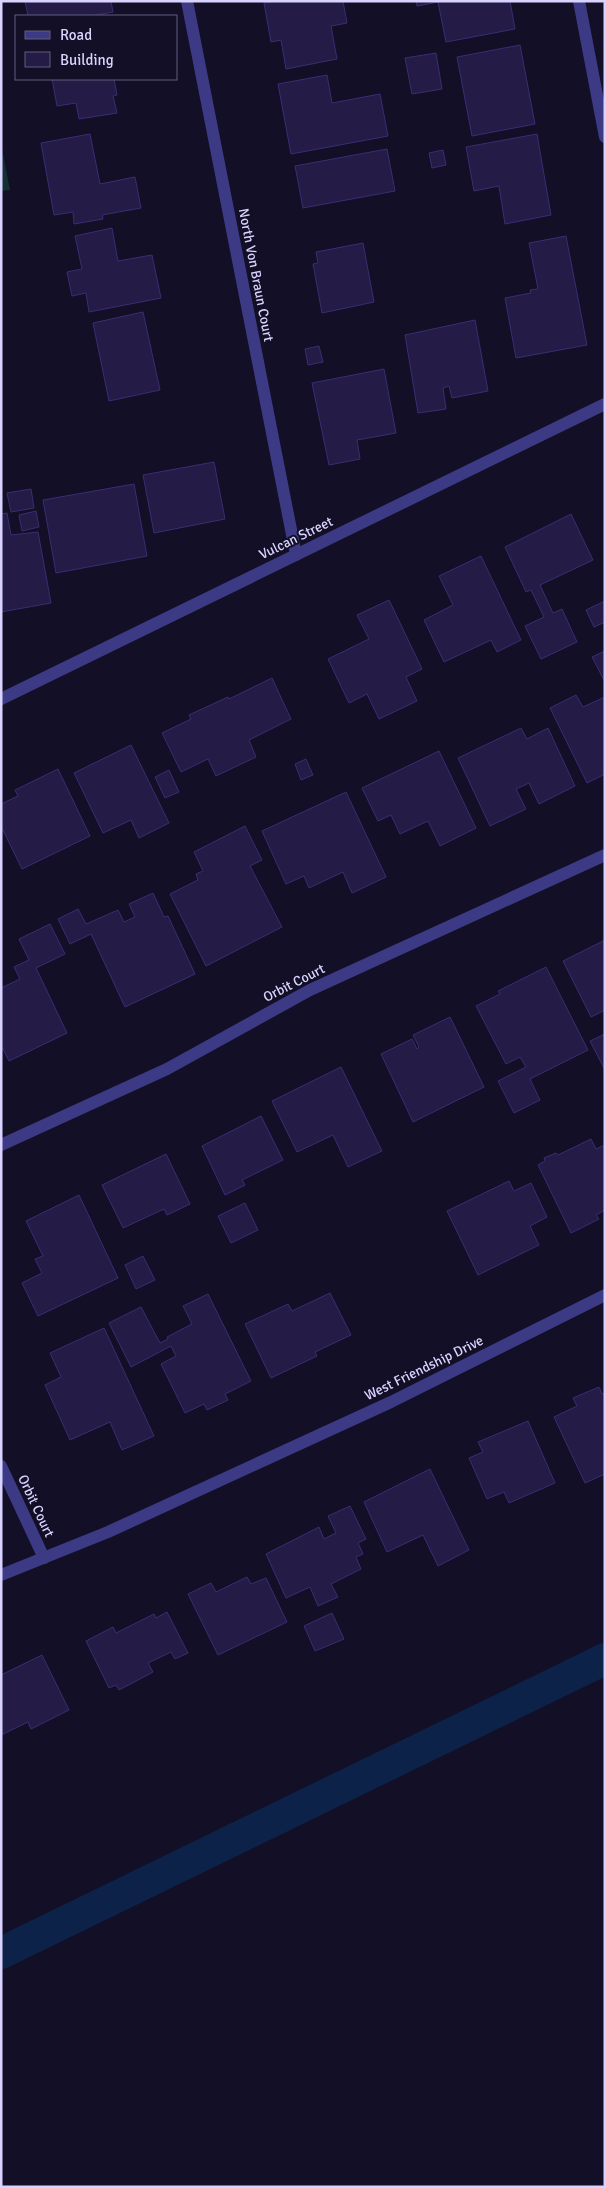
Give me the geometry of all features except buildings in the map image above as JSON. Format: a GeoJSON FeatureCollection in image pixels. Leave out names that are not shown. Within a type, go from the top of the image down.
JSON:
{"type":"FeatureCollection","features":[{"type":"Feature","properties":{"kind":"street","name":"North Von Braun Court"},"geometry":{"type":"LineString","coordinates":[[187,1],[296,555]]}},
{"type":"Feature","properties":{"kind":"street"},"geometry":{"type":"LineString","coordinates":[[579,1],[605,137]]}},
{"type":"Feature","properties":{"kind":"street","name":"Vulcan Street"},"geometry":{"type":"LineString","coordinates":[[1,699],[605,404]]}},
{"type":"Feature","properties":{"kind":"street","name":"Orbit Court"},"geometry":{"type":"LineString","coordinates":[[1,1145],[167,1069],[310,990],[605,855]]}},
{"type":"Feature","properties":{"kind":"street","name":"West Friendship Drive"},"geometry":{"type":"LineString","coordinates":[[6,1573],[108,1532],[391,1402],[605,1295]]}},
{"type":"Feature","properties":{"kind":"street","name":"Orbit Court"},"geometry":{"type":"LineString","coordinates":[[1,1466],[44,1558]]}},
{"type":"Feature","properties":{"kind":"green space"},"geometry":{"type":"Polygon","coordinates":[[[1,144],[10,190],[1,191],[1,144]]]}},
{"type":"Feature","properties":{"kind":"waterway"},"geometry":{"type":"LineString","coordinates":[[1,1953],[605,1659]]}}]}
